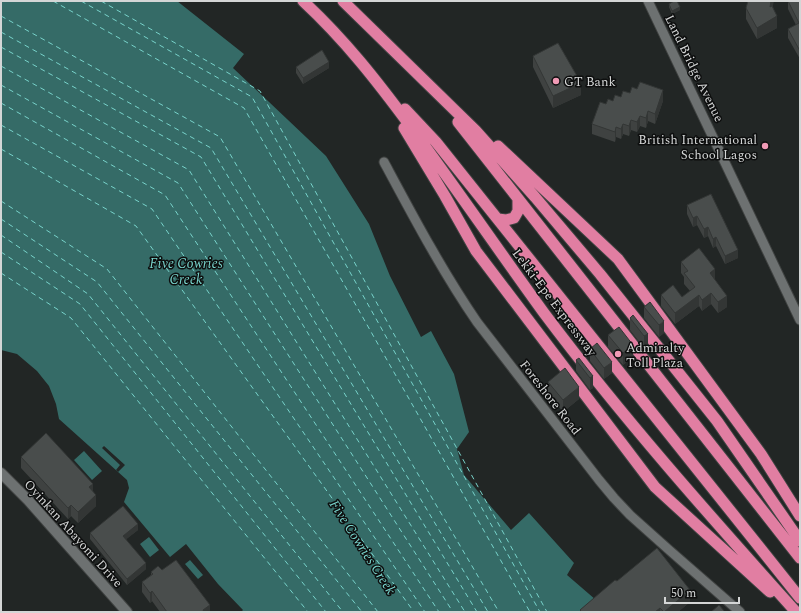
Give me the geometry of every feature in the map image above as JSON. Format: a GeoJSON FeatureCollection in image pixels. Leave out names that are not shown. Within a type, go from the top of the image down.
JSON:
{"type":"FeatureCollection","features":[{"type":"Feature","properties":{"kind":"highway","name":"Lekki-Epe Expressway"},"geometry":{"type":"LineString","coordinates":[[303,1],[339,37],[370,73],[438,163],[545,313],[592,375],[676,476],[796,612]]}},
{"type":"Feature","properties":{"kind":"highway"},"geometry":{"type":"LineString","coordinates":[[343,1],[476,131],[600,274],[716,421],[800,541]]}},
{"type":"Feature","properties":{"kind":"highway"},"geometry":{"type":"LineString","coordinates":[[370,73],[436,142],[800,598]]}},
{"type":"Feature","properties":{"kind":"highway"},"geometry":{"type":"LineString","coordinates":[[370,73],[445,196],[476,251],[655,487],[792,612]]}},
{"type":"Feature","properties":{"kind":"highway"},"geometry":{"type":"LineString","coordinates":[[428,83],[800,558]]}},
{"type":"Feature","properties":{"kind":"highway"},"geometry":{"type":"LineString","coordinates":[[428,83],[451,102],[618,259],[761,454],[800,516]]}},
{"type":"Feature","properties":{"kind":"highway"},"geometry":{"type":"LineString","coordinates":[[498,219],[506,220],[514,218],[518,211],[518,199]]}},
{"type":"Feature","properties":{"kind":"street","name":"Land Bridge Avenue"},"geometry":{"type":"LineString","coordinates":[[648,1],[800,320]]}},
{"type":"Feature","properties":{"kind":"street","name":"Foreshore Road"},"geometry":{"type":"LineString","coordinates":[[384,162],[435,256],[461,299],[481,328],[599,480],[630,515],[740,612]]}},
{"type":"Feature","properties":{"kind":"street","name":"Oyinkan Abayomi Drive"},"geometry":{"type":"LineString","coordinates":[[1,473],[28,500],[128,612]]}},
{"type":"Feature","properties":{"kind":"water","name":"Five Cowries Creek"},"geometry":{"type":"Polygon","coordinates":[[[1,1],[177,1],[244,54],[233,68],[326,156],[369,224],[390,276],[421,337],[431,331],[454,374],[469,432],[457,449],[464,475],[511,530],[529,513],[574,563],[567,575],[596,600],[581,612],[241,612],[243,610],[218,584],[186,544],[170,557],[124,502],[129,488],[127,480],[59,419],[56,404],[49,386],[37,371],[17,354],[1,350],[1,1]]]}},
{"type":"Feature","properties":{"kind":"water"},"geometry":{"type":"Polygon","coordinates":[[[84,451],[102,471],[92,480],[74,460],[84,451]]]}},
{"type":"Feature","properties":{"kind":"water"},"geometry":{"type":"Polygon","coordinates":[[[149,537],[159,550],[150,557],[140,544],[149,537]]]}},
{"type":"Feature","properties":{"kind":"water"},"geometry":{"type":"Polygon","coordinates":[[[190,560],[203,575],[198,579],[185,564],[190,560]]]}},
{"type":"Feature","properties":{"kind":"pier"},"geometry":{"type":"Polygon","coordinates":[[[104,446],[125,465],[118,472],[116,470],[120,465],[102,448],[104,446]]]}},
{"type":"Feature","properties":{"kind":"building"},"geometry":{"type":"Polygon","coordinates":[[[677,1],[680,7],[672,11],[669,4],[677,1]]]}},
{"type":"Feature","properties":{"kind":"building"},"geometry":{"type":"Polygon","coordinates":[[[748,1],[771,1],[770,7],[772,6],[777,16],[757,28],[746,8],[748,1]]]}},
{"type":"Feature","properties":{"kind":"building"},"geometry":{"type":"Polygon","coordinates":[[[788,1],[800,1],[800,51],[788,29],[799,23],[788,1]]]}},
{"type":"Feature","properties":{"kind":"building","name":"GT Bank"},"geometry":{"type":"Polygon","coordinates":[[[558,43],[581,83],[553,96],[533,56],[558,43]]]}},
{"type":"Feature","properties":{"kind":"building"},"geometry":{"type":"Polygon","coordinates":[[[322,50],[329,62],[303,78],[296,67],[322,50]]]}},
{"type":"Feature","properties":{"kind":"building"},"geometry":{"type":"Polygon","coordinates":[[[640,82],[663,90],[655,114],[648,111],[646,118],[640,116],[637,122],[631,120],[629,126],[623,124],[621,129],[616,127],[615,132],[592,124],[600,102],[606,104],[608,99],[613,101],[615,95],[621,97],[623,91],[630,93],[632,87],[637,89],[640,82]]]}},
{"type":"Feature","properties":{"kind":"building"},"geometry":{"type":"Polygon","coordinates":[[[711,194],[738,250],[725,256],[716,237],[713,239],[708,227],[704,229],[697,216],[693,218],[687,205],[711,194]]]}},
{"type":"Feature","properties":{"kind":"building"},"geometry":{"type":"Polygon","coordinates":[[[699,248],[715,269],[710,273],[727,296],[718,302],[711,293],[702,300],[699,295],[675,313],[661,295],[673,285],[682,297],[695,287],[684,273],[688,271],[681,262],[699,248]]]}},
{"type":"Feature","properties":{"kind":"building"},"geometry":{"type":"Polygon","coordinates":[[[650,302],[664,321],[659,325],[644,307],[650,302]]]}},
{"type":"Feature","properties":{"kind":"building"},"geometry":{"type":"Polygon","coordinates":[[[633,315],[648,334],[644,336],[630,318],[633,315]]]}},
{"type":"Feature","properties":{"kind":"building"},"geometry":{"type":"Polygon","coordinates":[[[619,327],[633,345],[623,353],[608,335],[619,327]]]}},
{"type":"Feature","properties":{"kind":"building"},"geometry":{"type":"Polygon","coordinates":[[[597,343],[612,362],[604,368],[590,349],[597,343]]]}},
{"type":"Feature","properties":{"kind":"building"},"geometry":{"type":"Polygon","coordinates":[[[579,358],[593,376],[590,378],[576,360],[579,358]]]}},
{"type":"Feature","properties":{"kind":"building"},"geometry":{"type":"Polygon","coordinates":[[[565,368],[579,387],[563,400],[548,382],[565,368]]]}},
{"type":"Feature","properties":{"kind":"building"},"geometry":{"type":"Polygon","coordinates":[[[46,433],[93,484],[89,487],[96,495],[78,512],[71,505],[68,508],[21,457],[46,433]]]}},
{"type":"Feature","properties":{"kind":"building"},"geometry":{"type":"Polygon","coordinates":[[[123,506],[138,524],[123,536],[146,563],[127,579],[90,533],[123,506]]]}},
{"type":"Feature","properties":{"kind":"building"},"geometry":{"type":"Polygon","coordinates":[[[657,548],[690,590],[664,612],[660,608],[655,612],[582,612],[580,610],[615,580],[617,581],[657,548]]]}},
{"type":"Feature","properties":{"kind":"building"},"geometry":{"type":"Polygon","coordinates":[[[176,560],[210,605],[203,610],[204,612],[167,612],[152,591],[150,593],[142,582],[153,574],[151,572],[158,566],[162,570],[176,560]]]}},
{"type":"Feature","properties":{"kind":"building"},"geometry":{"type":"Polygon","coordinates":[[[719,605],[725,612],[711,612],[719,605]]]}},
{"type":"Feature","properties":{"kind":"ferry route"},"geometry":{"type":"LineString","coordinates":[[53,1],[244,108],[530,612]]}},
{"type":"Feature","properties":{"kind":"ferry route"},"geometry":{"type":"LineString","coordinates":[[81,1],[252,97],[540,612]]}},
{"type":"Feature","properties":{"kind":"ferry route"},"geometry":{"type":"LineString","coordinates":[[101,1],[260,91],[547,612]]}},
{"type":"Feature","properties":{"kind":"ferry route"},"geometry":{"type":"LineString","coordinates":[[1,16],[220,137],[499,612]]}},
{"type":"Feature","properties":{"kind":"ferry route"},"geometry":{"type":"LineString","coordinates":[[1,32],[211,148],[488,612]]}},
{"type":"Feature","properties":{"kind":"ferry route"},"geometry":{"type":"LineString","coordinates":[[1,47],[201,157],[477,612]]}},
{"type":"Feature","properties":{"kind":"ferry route"},"geometry":{"type":"LineString","coordinates":[[1,66],[189,170],[465,612]]}},
{"type":"Feature","properties":{"kind":"ferry route"},"geometry":{"type":"LineString","coordinates":[[1,85],[178,183],[453,612]]}},
{"type":"Feature","properties":{"kind":"ferry route"},"geometry":{"type":"LineString","coordinates":[[1,103],[165,195],[439,612]]}},
{"type":"Feature","properties":{"kind":"ferry route"},"geometry":{"type":"LineString","coordinates":[[1,125],[152,209],[425,612]]}},
{"type":"Feature","properties":{"kind":"ferry route"},"geometry":{"type":"LineString","coordinates":[[1,149],[136,226],[414,612]]}},
{"type":"Feature","properties":{"kind":"ferry route"},"geometry":{"type":"LineString","coordinates":[[1,201],[107,269],[378,612]]}},
{"type":"Feature","properties":{"kind":"ferry route"},"geometry":{"type":"LineString","coordinates":[[1,219],[97,282],[362,612]]}},
{"type":"Feature","properties":{"kind":"ferry route"},"geometry":{"type":"LineString","coordinates":[[1,235],[88,294],[343,612]]}},
{"type":"Feature","properties":{"kind":"ferry route"},"geometry":{"type":"LineString","coordinates":[[1,252],[80,304],[326,612]]}},
{"type":"Feature","properties":{"kind":"ferry route"},"geometry":{"type":"LineString","coordinates":[[1,273],[71,318],[308,612]]}},
{"type":"Feature","properties":{"kind":"place","name":"GT Bank"},"geometry":{"type":"Point","coordinates":[556,81]}},
{"type":"Feature","properties":{"kind":"place","name":"British International School Lagos"},"geometry":{"type":"Point","coordinates":[765,146]}},
{"type":"Feature","properties":{"kind":"place","name":"Admiralty Toll Plaza"},"geometry":{"type":"Point","coordinates":[618,354]}}]}
